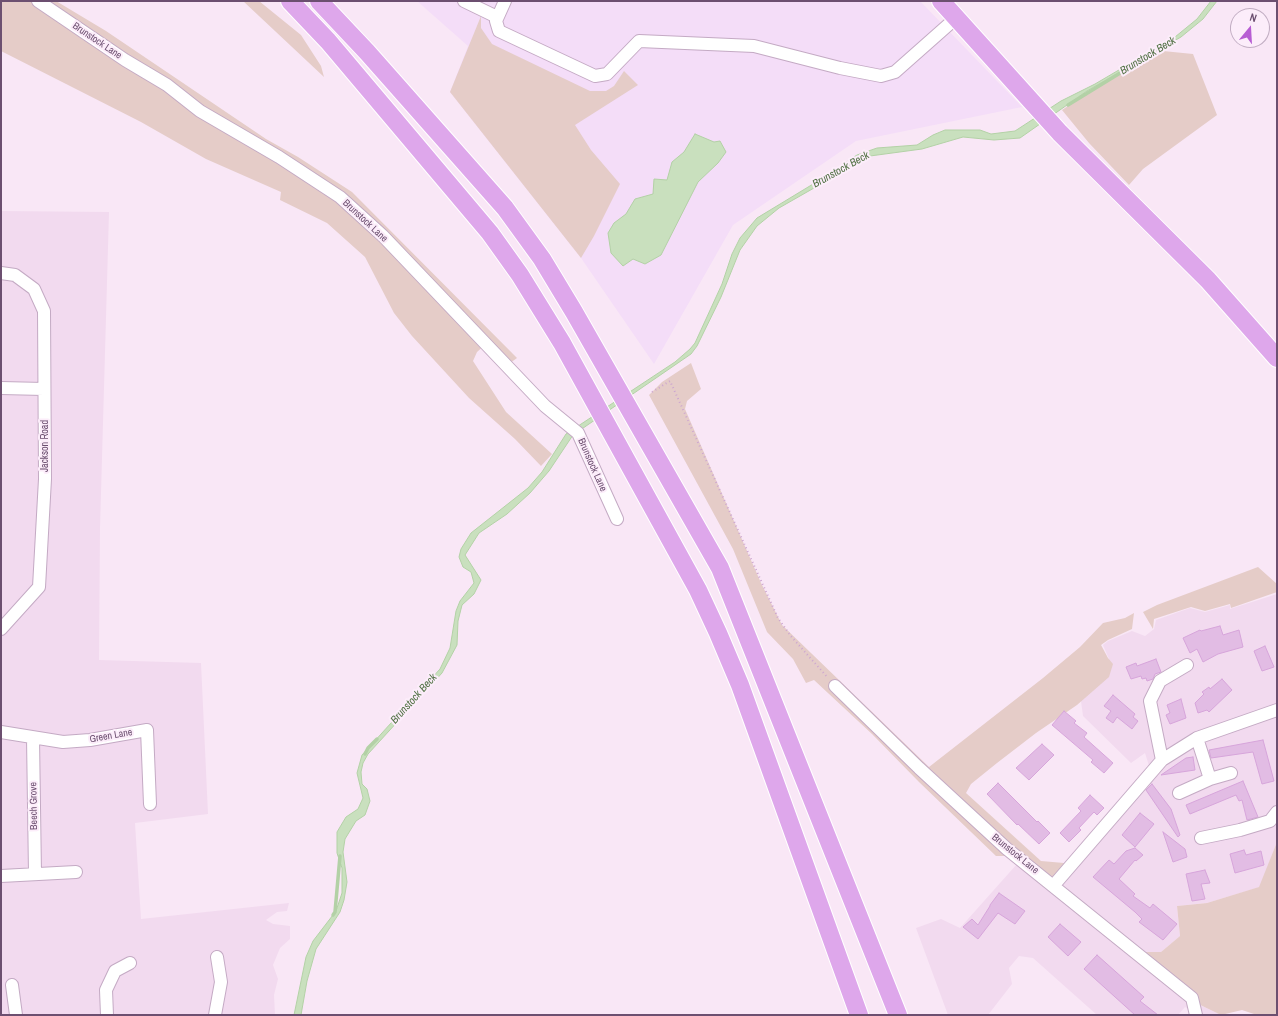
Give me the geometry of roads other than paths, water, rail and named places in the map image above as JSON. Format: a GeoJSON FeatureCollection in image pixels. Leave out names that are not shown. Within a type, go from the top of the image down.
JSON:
{"type":"FeatureCollection","features":[{"type":"Feature","properties":{"kind":"highway"},"geometry":{"type":"LineString","coordinates":[[290,1],[328,41],[490,233],[520,275],[562,343],[698,590],[718,633],[740,685],[859,1015]]}},
{"type":"Feature","properties":{"kind":"highway"},"geometry":{"type":"LineString","coordinates":[[319,1],[367,52],[504,208],[542,259],[574,312],[720,568],[898,1015]]}},
{"type":"Feature","properties":{"kind":"highway"},"geometry":{"type":"LineString","coordinates":[[941,1],[1060,133],[1208,280],[1277,358]]}},
{"type":"Feature","properties":{"kind":"street","name":"Brunstock Lane"},"geometry":{"type":"LineString","coordinates":[[38,1],[125,60],[167,85],[200,111],[279,157],[340,197],[383,236],[545,406],[578,433],[617,519]]}},
{"type":"Feature","properties":{"kind":"street"},"geometry":{"type":"LineString","coordinates":[[464,1],[498,17]]}},
{"type":"Feature","properties":{"kind":"street"},"geometry":{"type":"LineString","coordinates":[[505,1],[496,21],[499,31],[595,76],[607,74],[639,41],[754,46],[840,68],[881,76],[895,72],[956,18]]}},
{"type":"Feature","properties":{"kind":"street","name":"Jackson Road"},"geometry":{"type":"LineString","coordinates":[[1,273],[15,275],[34,289],[44,312],[45,479],[39,587],[1,629]]}},
{"type":"Feature","properties":{"kind":"street"},"geometry":{"type":"LineString","coordinates":[[1,388],[44,389]]}},
{"type":"Feature","properties":{"kind":"street"},"geometry":{"type":"LineString","coordinates":[[1162,760],[1150,701],[1160,681],[1187,665]]}},
{"type":"Feature","properties":{"kind":"street","name":"Brunstock Lane"},"geometry":{"type":"LineString","coordinates":[[835,686],[919,768],[1006,849],[1192,998],[1196,1015]]}},
{"type":"Feature","properties":{"kind":"street"},"geometry":{"type":"LineString","coordinates":[[1054,886],[1162,760],[1197,738],[1277,710]]}},
{"type":"Feature","properties":{"kind":"street","name":"Green Lane"},"geometry":{"type":"LineString","coordinates":[[1,732],[63,742],[90,740],[148,730],[150,804]]}},
{"type":"Feature","properties":{"kind":"street","name":"Beech Grove"},"geometry":{"type":"LineString","coordinates":[[32,738],[35,874]]}},
{"type":"Feature","properties":{"kind":"street"},"geometry":{"type":"LineString","coordinates":[[1197,738],[1210,779]]}},
{"type":"Feature","properties":{"kind":"street"},"geometry":{"type":"LineString","coordinates":[[1179,794],[1210,779],[1231,773]]}},
{"type":"Feature","properties":{"kind":"street"},"geometry":{"type":"LineString","coordinates":[[1201,838],[1240,830],[1270,821],[1277,812]]}},
{"type":"Feature","properties":{"kind":"street"},"geometry":{"type":"LineString","coordinates":[[1,876],[76,872]]}},
{"type":"Feature","properties":{"kind":"street"},"geometry":{"type":"LineString","coordinates":[[215,1015],[221,982],[217,957]]}},
{"type":"Feature","properties":{"kind":"street"},"geometry":{"type":"LineString","coordinates":[[107,1015],[106,990],[115,971],[130,963]]}},
{"type":"Feature","properties":{"kind":"street"},"geometry":{"type":"LineString","coordinates":[[12,985],[16,1015]]}},
{"type":"Feature","properties":{"kind":"water","name":"Brunstock Beck"},"geometry":{"type":"Polygon","coordinates":[[[1211,1],[1217,1],[1203,19],[1181,37],[1087,91],[1020,138],[994,140],[963,137],[922,149],[870,156],[779,208],[757,226],[740,250],[721,297],[697,346],[691,354],[573,435],[549,471],[530,493],[507,514],[479,533],[465,555],[481,580],[474,594],[462,605],[458,621],[457,645],[442,673],[368,754],[363,763],[361,772],[362,784],[367,789],[370,801],[365,815],[356,821],[345,839],[343,852],[347,882],[344,900],[340,912],[316,949],[307,981],[301,1015],[294,1015],[306,957],[313,941],[336,911],[342,893],[342,868],[337,853],[337,832],[346,817],[358,809],[363,798],[357,773],[362,755],[440,669],[450,648],[456,611],[460,601],[474,583],[471,572],[463,567],[459,557],[461,549],[471,533],[528,488],[542,472],[566,434],[675,362],[690,349],[695,343],[722,284],[732,254],[740,238],[757,218],[823,178],[857,155],[877,148],[917,145],[933,135],[945,130],[980,130],[991,134],[1015,131],[1061,101],[1095,84],[1175,37],[1197,19],[1211,1]]]}},
{"type":"Feature","properties":{"kind":"water"},"geometry":{"type":"Polygon","coordinates":[[[695,134],[714,142],[720,141],[726,152],[718,163],[698,182],[661,255],[645,264],[633,259],[623,266],[611,253],[608,233],[614,223],[626,214],[635,199],[653,194],[654,179],[667,180],[672,162],[684,152],[695,134]]]}},
{"type":"Feature","properties":{"kind":"waterway","name":"Brunstock Beck"},"geometry":{"type":"LineString","coordinates":[[1068,105],[1143,59]]}},
{"type":"Feature","properties":{"kind":"waterway","name":"Brunstock Beck"},"geometry":{"type":"LineString","coordinates":[[365,754],[368,748],[377,739]]}},
{"type":"Feature","properties":{"kind":"waterway","name":"Brunstock Beck"},"geometry":{"type":"LineString","coordinates":[[333,915],[335,912],[340,856]]}}]}
